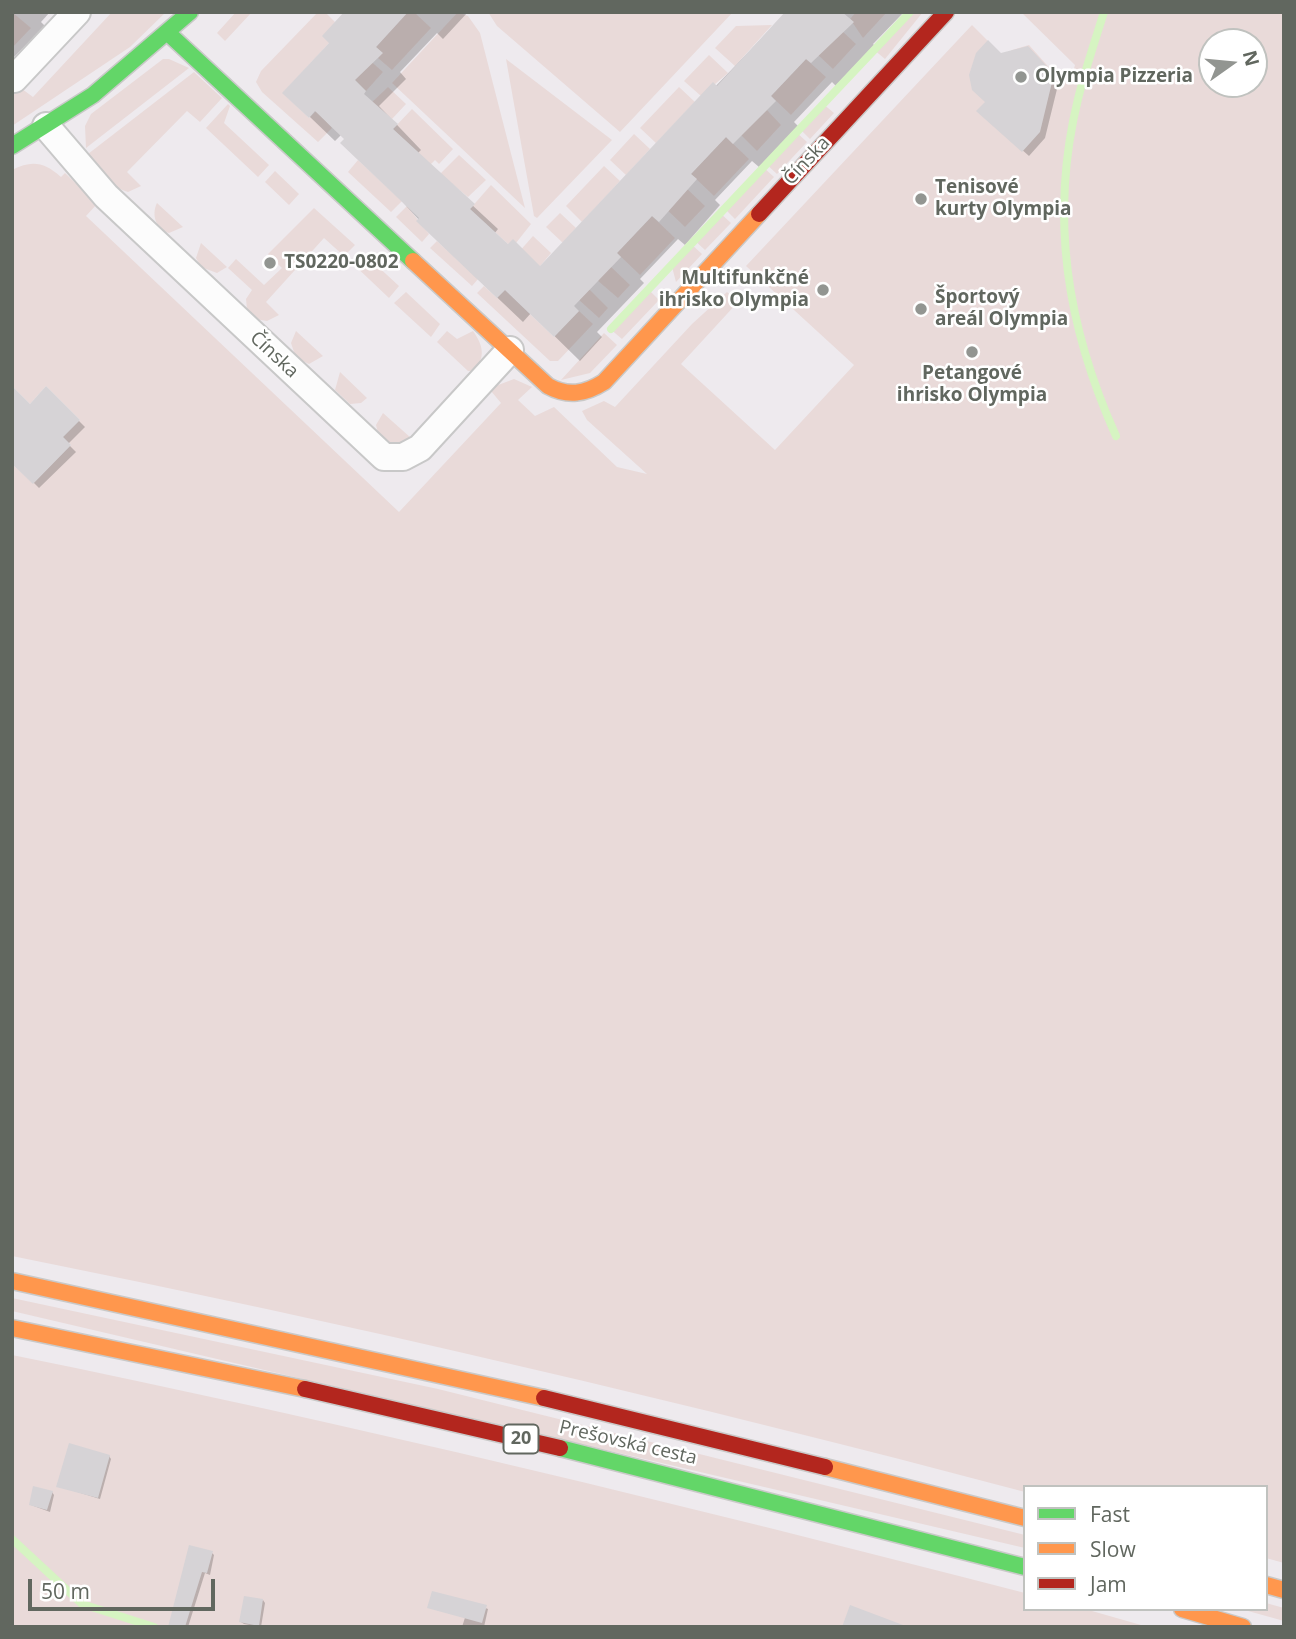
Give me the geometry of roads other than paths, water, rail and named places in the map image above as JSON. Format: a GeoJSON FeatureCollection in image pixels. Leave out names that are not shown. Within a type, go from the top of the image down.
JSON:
{"type":"FeatureCollection","features":[{"type":"Feature","properties":{"kind":"main road"},"geometry":{"type":"LineString","coordinates":[[12,146],[93,94],[190,12]]}},
{"type":"Feature","properties":{"kind":"main road","name":"Čínska"},"geometry":{"type":"LineString","coordinates":[[168,33],[548,386],[565,395],[583,393],[604,382],[946,12]]}},
{"type":"Feature","properties":{"kind":"main road","name":"Prešovská cesta"},"geometry":{"type":"LineString","coordinates":[[12,1281],[439,1372],[813,1463],[1023,1517]]}},
{"type":"Feature","properties":{"kind":"main road","name":"Prešovská cesta"},"geometry":{"type":"LineString","coordinates":[[12,1328],[423,1416],[677,1475],[1023,1566]]}},
{"type":"Feature","properties":{"kind":"main road"},"geometry":{"type":"LineString","coordinates":[[1189,1611],[1242,1627]]}},
{"type":"Feature","properties":{"kind":"street"},"geometry":{"type":"LineString","coordinates":[[15,79],[77,12]]}},
{"type":"Feature","properties":{"kind":"street","name":"Čínska"},"geometry":{"type":"LineString","coordinates":[[46,126],[106,196],[384,457],[403,457],[420,448],[510,350]]}},
{"type":"Feature","properties":{"kind":"waterway"},"geometry":{"type":"LineString","coordinates":[[611,329],[910,12]]}},
{"type":"Feature","properties":{"kind":"waterway"},"geometry":{"type":"LineString","coordinates":[[1104,12],[1081,88],[1069,143],[1064,229],[1075,313],[1085,354],[1116,436]]}},
{"type":"Feature","properties":{"kind":"waterway"},"geometry":{"type":"LineString","coordinates":[[12,1539],[82,1604],[154,1627]]}},
{"type":"Feature","properties":{"kind":"place","name":"Olympia Pizzeria"},"geometry":{"type":"Point","coordinates":[1021,77]}},
{"type":"Feature","properties":{"kind":"place","name":"Tenisové kurty Olympia"},"geometry":{"type":"Point","coordinates":[921,199]}},
{"type":"Feature","properties":{"kind":"place","name":"TS0220-0802"},"geometry":{"type":"Point","coordinates":[270,263]}},
{"type":"Feature","properties":{"kind":"place","name":"Multifunkčné ihrisko Olympia"},"geometry":{"type":"Point","coordinates":[823,290]}},
{"type":"Feature","properties":{"kind":"place","name":"Športový areál Olympia"},"geometry":{"type":"Point","coordinates":[921,309]}},
{"type":"Feature","properties":{"kind":"place","name":"Petangové ihrisko Olympia"},"geometry":{"type":"Point","coordinates":[972,352]}}]}
